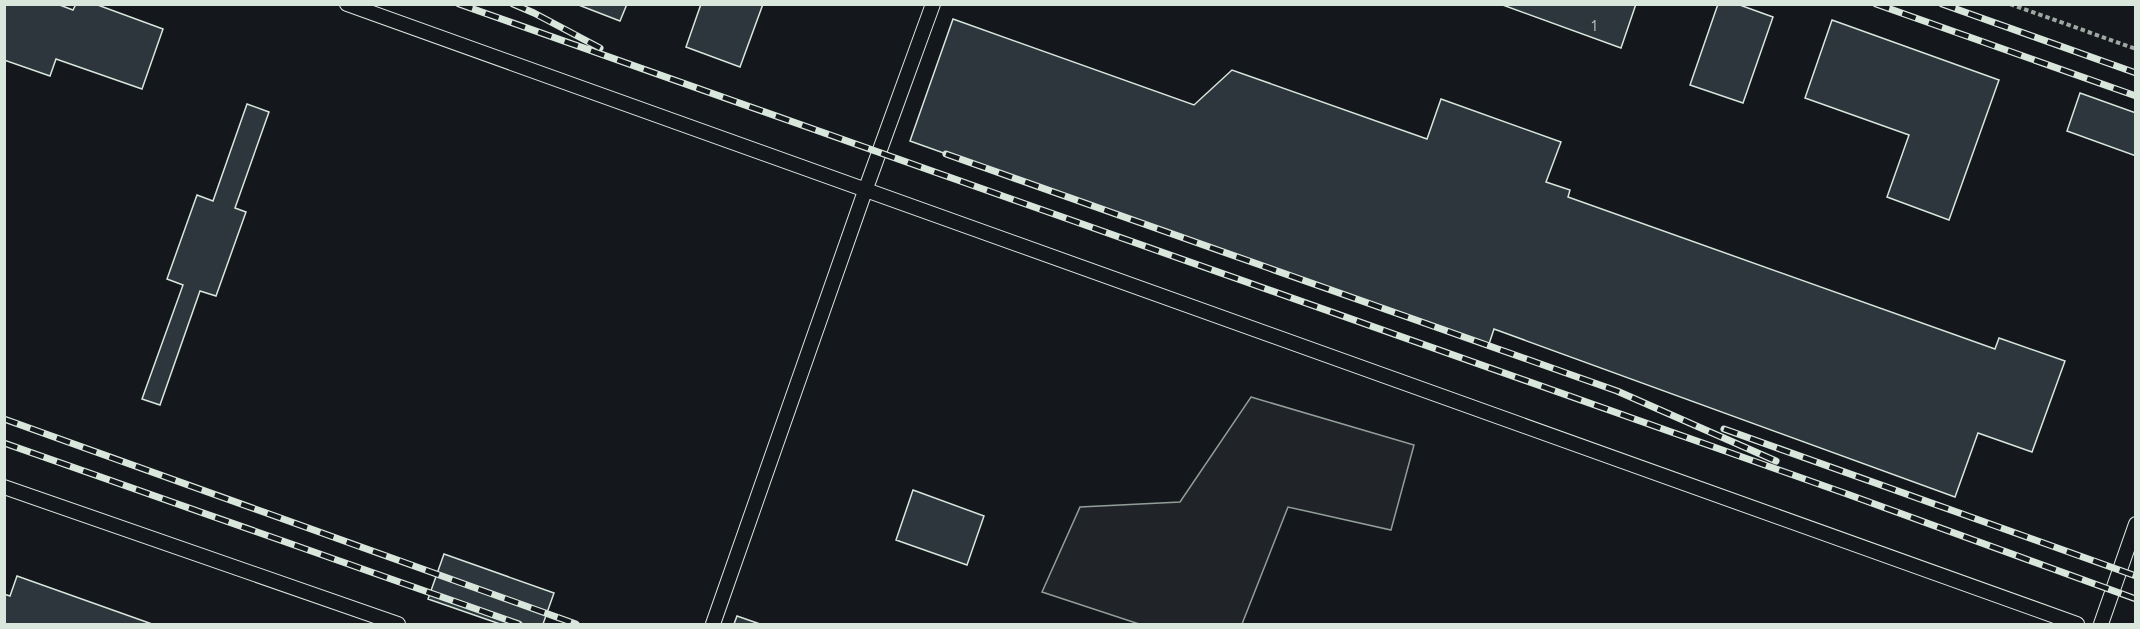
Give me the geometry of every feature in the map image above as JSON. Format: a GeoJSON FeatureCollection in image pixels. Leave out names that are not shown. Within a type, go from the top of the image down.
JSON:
{"type":"FeatureCollection","features":[{"type":"Feature","properties":{"kind":"lane"},"geometry":{"type":"LineString","coordinates":[[347,4],[2077,624]]}},
{"type":"Feature","properties":{"kind":"lane"},"geometry":{"type":"LineString","coordinates":[[713,624],[933,4]]}},
{"type":"Feature","properties":{"kind":"lane"},"geometry":{"type":"LineString","coordinates":[[4,487],[398,624]]}},
{"type":"Feature","properties":{"kind":"lane"},"geometry":{"type":"LineString","coordinates":[[2100,624],[2136,524]]}},
{"type":"Feature","properties":{"kind":"path"},"geometry":{"type":"LineString","coordinates":[[2010,4],[2136,49]]}},
{"type":"Feature","properties":{"kind":"shaded area"},"geometry":{"type":"Polygon","coordinates":[[[1251,397],[1414,445],[1391,530],[1288,507],[1242,624],[1139,624],[1042,592],[1080,507],[1180,502],[1251,397]]]}},
{"type":"Feature","properties":{"kind":"building"},"geometry":{"type":"Polygon","coordinates":[[[4,4],[57,4],[73,10],[76,4],[95,4],[163,29],[142,89],[56,59],[50,76],[4,60],[4,4]]]}},
{"type":"Feature","properties":{"kind":"building"},"geometry":{"type":"Polygon","coordinates":[[[576,4],[627,4],[620,21],[576,4]]]}},
{"type":"Feature","properties":{"kind":"building"},"geometry":{"type":"Polygon","coordinates":[[[701,4],[763,4],[740,67],[686,47],[701,4]]]}},
{"type":"Feature","properties":{"kind":"building"},"geometry":{"type":"Polygon","coordinates":[[[1500,4],[1636,4],[1621,48],[1500,4]]]}},
{"type":"Feature","properties":{"kind":"building"},"geometry":{"type":"Polygon","coordinates":[[[1718,4],[1737,4],[1773,17],[1743,103],[1690,85],[1718,4]]]}},
{"type":"Feature","properties":{"kind":"building"},"geometry":{"type":"Polygon","coordinates":[[[953,19],[1194,105],[1232,70],[1427,139],[1441,99],[1561,142],[1546,182],[1570,190],[1568,197],[1995,349],[1999,338],[2065,361],[2032,452],[1978,433],[1955,497],[1494,329],[1488,347],[910,141],[953,19]]]}},
{"type":"Feature","properties":{"kind":"building"},"geometry":{"type":"Polygon","coordinates":[[[1832,20],[1999,80],[1949,220],[1887,197],[1909,135],[1805,98],[1832,20]]]}},
{"type":"Feature","properties":{"kind":"building"},"geometry":{"type":"Polygon","coordinates":[[[2080,93],[2136,113],[2136,156],[2067,131],[2080,93]]]}},
{"type":"Feature","properties":{"kind":"building"},"geometry":{"type":"Polygon","coordinates":[[[247,104],[269,112],[235,208],[246,212],[216,296],[200,291],[160,405],[142,399],[183,285],[167,279],[197,195],[213,201],[247,104]]]}},
{"type":"Feature","properties":{"kind":"building"},"geometry":{"type":"Polygon","coordinates":[[[913,490],[984,516],[967,565],[896,540],[913,490]]]}},
{"type":"Feature","properties":{"kind":"building"},"geometry":{"type":"Polygon","coordinates":[[[444,554],[554,593],[543,624],[500,624],[428,599],[444,554]]]}},
{"type":"Feature","properties":{"kind":"building"},"geometry":{"type":"Polygon","coordinates":[[[17,576],[152,624],[4,624],[4,594],[10,596],[17,576]]]}},
{"type":"Feature","properties":{"kind":"building"},"geometry":{"type":"Polygon","coordinates":[[[737,616],[760,624],[734,624],[737,616]]]}},
{"type":"Feature","properties":{"kind":"railway"},"geometry":{"type":"LineString","coordinates":[[459,4],[1847,494],[2136,599]]}},
{"type":"Feature","properties":{"kind":"railway"},"geometry":{"type":"LineString","coordinates":[[513,4],[600,48]]}},
{"type":"Feature","properties":{"kind":"railway"},"geometry":{"type":"LineString","coordinates":[[1876,4],[2136,96]]}},
{"type":"Feature","properties":{"kind":"railway"},"geometry":{"type":"LineString","coordinates":[[1942,4],[2136,73]]}},
{"type":"Feature","properties":{"kind":"railway"},"geometry":{"type":"LineString","coordinates":[[946,154],[1617,391],[1776,461]]}},
{"type":"Feature","properties":{"kind":"railway"},"geometry":{"type":"LineString","coordinates":[[4,419],[576,624]]}},
{"type":"Feature","properties":{"kind":"railway"},"geometry":{"type":"LineString","coordinates":[[1724,429],[2136,576]]}},
{"type":"Feature","properties":{"kind":"railway"},"geometry":{"type":"LineString","coordinates":[[4,443],[519,624]]}}]}
